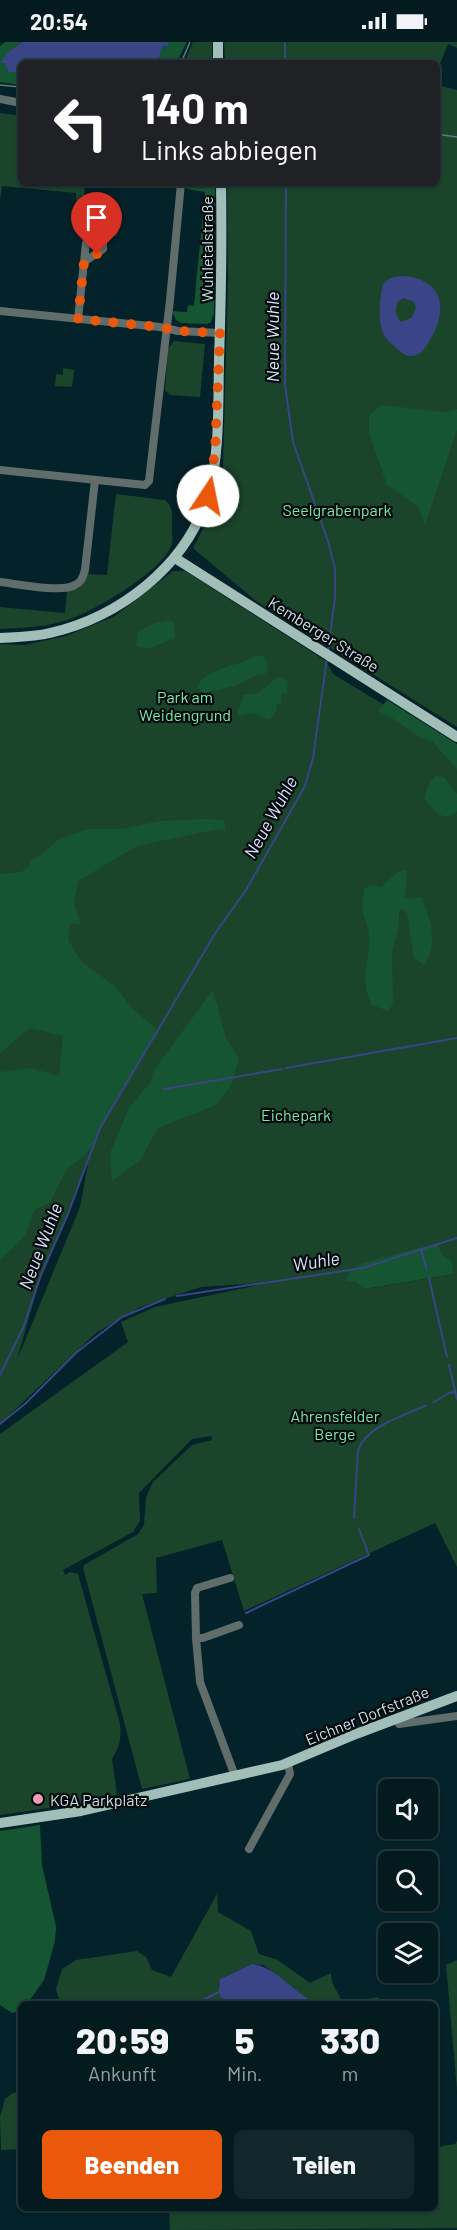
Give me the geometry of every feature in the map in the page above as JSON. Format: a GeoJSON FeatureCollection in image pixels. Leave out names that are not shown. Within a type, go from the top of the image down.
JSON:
{"type":"FeatureCollection","features":[{"type":"Feature","properties":{"kind":"main road"},"geometry":{"type":"LineString","coordinates":[[218,42],[219,60]]}},
{"type":"Feature","properties":{"kind":"main road","name":"Wuhletalstraße"},"geometry":{"type":"LineString","coordinates":[[0,638],[49,633],[78,625],[112,608],[134,594],[175,558],[200,517],[211,482],[215,452],[220,333],[221,186]]}},
{"type":"Feature","properties":{"kind":"main road","name":"Kemberger Straße"},"geometry":{"type":"LineString","coordinates":[[175,558],[457,737]]}},
{"type":"Feature","properties":{"kind":"main road","name":"Eichner Dorfstraße"},"geometry":{"type":"LineString","coordinates":[[0,1823],[81,1811],[288,1763],[356,1734],[457,1696]]}},
{"type":"Feature","properties":{"kind":"street"},"geometry":{"type":"LineString","coordinates":[[0,99],[18,102]]}},
{"type":"Feature","properties":{"kind":"street","name":"Wuhletalstraße"},"geometry":{"type":"LineString","coordinates":[[0,470],[145,485],[150,478],[181,186]]}},
{"type":"Feature","properties":{"kind":"street"},"geometry":{"type":"LineString","coordinates":[[78,319],[84,262]]}},
{"type":"Feature","properties":{"kind":"street"},"geometry":{"type":"LineString","coordinates":[[0,311],[220,333]]}},
{"type":"Feature","properties":{"kind":"street"},"geometry":{"type":"LineString","coordinates":[[0,582],[67,588],[78,584],[83,577],[95,480]]}},
{"type":"Feature","properties":{"kind":"street"},"geometry":{"type":"LineString","coordinates":[[230,1578],[197,1588],[195,1593],[196,1638],[200,1682],[235,1776]]}},
{"type":"Feature","properties":{"kind":"street"},"geometry":{"type":"LineString","coordinates":[[196,1638],[203,1638],[239,1625]]}},
{"type":"Feature","properties":{"kind":"street","name":"Eichner Dorfstraße"},"geometry":{"type":"LineString","coordinates":[[399,1724],[457,1716]]}},
{"type":"Feature","properties":{"kind":"street"},"geometry":{"type":"LineString","coordinates":[[249,1848],[290,1774],[288,1763]]}},
{"type":"Feature","properties":{"kind":"green space"},"geometry":{"type":"Polygon","coordinates":[[[5,42],[22,42],[10,51],[6,58],[8,72],[18,72],[18,85],[0,82],[0,46],[5,42]]]}},
{"type":"Feature","properties":{"kind":"green space"},"geometry":{"type":"Polygon","coordinates":[[[168,42],[187,42],[178,60],[155,60],[162,47],[168,46],[168,42]]]}},
{"type":"Feature","properties":{"kind":"green space"},"geometry":{"type":"Polygon","coordinates":[[[193,42],[212,42],[212,60],[185,60],[193,42]]]}},
{"type":"Feature","properties":{"kind":"green space"},"geometry":{"type":"Polygon","coordinates":[[[224,42],[457,42],[457,48],[448,44],[440,64],[440,60],[225,60],[224,42]]]}},
{"type":"Feature","properties":{"kind":"green space","name":"Seelgrabenpark"},"geometry":{"type":"Polygon","coordinates":[[[440,86],[457,90],[457,727],[256,601],[193,548],[215,506],[223,467],[228,280],[227,186],[440,186],[440,86]]]}},
{"type":"Feature","properties":{"kind":"green space"},"geometry":{"type":"Polygon","coordinates":[[[0,113],[18,116],[18,186],[85,186],[84,202],[76,203],[76,193],[2,186],[0,200],[0,113]]]}},
{"type":"Feature","properties":{"kind":"green space"},"geometry":{"type":"Polygon","coordinates":[[[186,186],[215,186],[214,313],[211,322],[207,324],[181,323],[176,320],[172,311],[187,312],[188,305],[194,306],[205,192],[187,189],[186,186]]]}},
{"type":"Feature","properties":{"kind":"green space"},"geometry":{"type":"Polygon","coordinates":[[[108,208],[118,233],[116,236],[108,234],[102,224],[92,222],[90,219],[93,209],[108,208]]]}},
{"type":"Feature","properties":{"kind":"green space"},"geometry":{"type":"Polygon","coordinates":[[[174,341],[205,344],[200,397],[170,395],[165,390],[168,349],[174,341]]]}},
{"type":"Feature","properties":{"kind":"green space"},"geometry":{"type":"Polygon","coordinates":[[[63,368],[74,370],[72,387],[55,386],[56,374],[63,375],[63,368]]]}},
{"type":"Feature","properties":{"kind":"green space"},"geometry":{"type":"Polygon","coordinates":[[[382,405],[443,412],[457,409],[457,429],[425,525],[419,507],[387,485],[369,433],[369,415],[382,405]]]}},
{"type":"Feature","properties":{"kind":"green space"},"geometry":{"type":"Polygon","coordinates":[[[116,494],[165,500],[168,503],[172,513],[172,543],[167,554],[127,589],[79,616],[43,626],[0,629],[0,607],[65,613],[67,591],[79,588],[88,574],[107,575],[116,494]]]}},
{"type":"Feature","properties":{"kind":"green space"},"geometry":{"type":"Polygon","coordinates":[[[173,571],[185,571],[326,661],[333,674],[457,749],[457,1567],[435,1523],[244,1611],[222,1540],[156,1558],[157,1593],[142,1594],[190,1779],[142,1789],[83,1568],[84,1565],[138,1534],[144,1525],[146,1497],[153,1482],[192,1445],[212,1440],[212,1436],[192,1439],[139,1493],[140,1521],[133,1532],[63,1570],[65,1575],[70,1572],[78,1574],[120,1724],[119,1743],[112,1759],[117,1795],[83,1803],[0,1815],[0,1434],[128,1342],[121,1322],[155,1307],[272,1282],[201,1287],[140,1307],[96,1333],[0,1424],[0,644],[25,645],[66,636],[115,616],[173,571]],[[89,1158],[68,1214],[41,1275],[17,1360],[80,1207],[89,1158]],[[436,1243],[404,1253],[355,1282],[365,1289],[454,1274],[452,1261],[442,1254],[436,1243]]]}},
{"type":"Feature","properties":{"kind":"green space"},"geometry":{"type":"Polygon","coordinates":[[[168,620],[174,622],[175,638],[147,649],[136,646],[138,632],[152,624],[168,620]]]}},
{"type":"Feature","properties":{"kind":"green space"},"geometry":{"type":"Polygon","coordinates":[[[255,656],[263,656],[266,660],[268,667],[265,674],[254,676],[235,686],[204,693],[197,686],[216,670],[255,656]]]}},
{"type":"Feature","properties":{"kind":"green space"},"geometry":{"type":"Polygon","coordinates":[[[278,677],[288,681],[287,693],[281,694],[282,702],[277,704],[276,711],[270,719],[253,713],[241,716],[237,712],[244,695],[258,693],[278,677]]]}},
{"type":"Feature","properties":{"kind":"green space"},"geometry":{"type":"Polygon","coordinates":[[[387,700],[457,744],[457,769],[433,742],[414,734],[397,721],[378,711],[387,700]]]}},
{"type":"Feature","properties":{"kind":"green space"},"geometry":{"type":"Polygon","coordinates":[[[435,776],[444,777],[457,794],[457,811],[452,815],[439,814],[424,798],[435,776]]]}},
{"type":"Feature","properties":{"kind":"green space"},"geometry":{"type":"Polygon","coordinates":[[[224,820],[226,831],[218,829],[137,846],[78,881],[74,903],[81,925],[70,923],[68,940],[81,961],[116,987],[131,1007],[157,1030],[100,1128],[95,1141],[84,1156],[67,1169],[50,1202],[34,1210],[25,1236],[0,1260],[0,1072],[31,1068],[59,1076],[63,1036],[30,1028],[0,1053],[0,874],[21,872],[29,867],[31,860],[44,853],[56,841],[87,829],[122,829],[160,821],[224,820]]]}},
{"type":"Feature","properties":{"kind":"green space"},"geometry":{"type":"Polygon","coordinates":[[[405,870],[407,872],[405,897],[410,899],[421,897],[428,913],[432,932],[431,950],[423,965],[414,958],[407,913],[402,909],[399,912],[399,925],[392,952],[393,1004],[388,1011],[372,1005],[365,985],[369,935],[363,913],[364,889],[370,885],[381,887],[398,872],[405,870]]]}},
{"type":"Feature","properties":{"kind":"green space"},"geometry":{"type":"Polygon","coordinates":[[[213,990],[226,1038],[239,1059],[231,1086],[216,1105],[158,1128],[140,1160],[112,1181],[110,1153],[129,1108],[150,1083],[154,1070],[213,990]]]}},
{"type":"Feature","properties":{"kind":"green space"},"geometry":{"type":"Polygon","coordinates":[[[437,1243],[442,1254],[452,1261],[454,1274],[364,1289],[355,1282],[345,1281],[350,1271],[363,1263],[437,1243]]]}},
{"type":"Feature","properties":{"kind":"green space"},"geometry":{"type":"Polygon","coordinates":[[[40,1825],[42,1865],[56,1927],[55,1941],[44,1980],[29,2001],[18,2001],[18,2011],[12,2013],[0,2005],[0,1831],[40,1825]]]}},
{"type":"Feature","properties":{"kind":"green space"},"geometry":{"type":"Polygon","coordinates":[[[217,1894],[218,1912],[251,1931],[259,1954],[278,1960],[310,1983],[331,1973],[332,1982],[342,2001],[312,2001],[304,1998],[264,1965],[252,1964],[220,1979],[221,1998],[234,2001],[59,2001],[56,1989],[62,1969],[76,1960],[137,1951],[146,1957],[152,1970],[171,1977],[217,1894]]]}},
{"type":"Feature","properties":{"kind":"green space"},"geometry":{"type":"Polygon","coordinates":[[[457,1960],[457,2090],[446,1965],[457,1960]]]}},
{"type":"Feature","properties":{"kind":"green space"},"geometry":{"type":"Polygon","coordinates":[[[379,1997],[379,2001],[355,2001],[379,1997]]]}},
{"type":"Feature","properties":{"kind":"green space"},"geometry":{"type":"Polygon","coordinates":[[[18,2092],[18,2149],[1,2150],[0,2117],[5,2099],[18,2092]]]}},
{"type":"Feature","properties":{"kind":"green space"},"geometry":{"type":"Polygon","coordinates":[[[457,2141],[457,2228],[170,2230],[169,2211],[438,2211],[438,2148],[455,2144],[457,2141]]]}},
{"type":"Feature","properties":{"kind":"water"},"geometry":{"type":"Polygon","coordinates":[[[22,42],[168,42],[168,46],[162,47],[156,60],[18,60],[18,72],[8,72],[5,63],[1,63],[7,53],[22,42]]]}},
{"type":"Feature","properties":{"kind":"water"},"geometry":{"type":"Polygon","coordinates":[[[402,276],[415,278],[433,288],[438,296],[440,315],[437,326],[424,350],[419,354],[409,356],[402,353],[387,340],[383,333],[380,300],[383,284],[390,278],[402,276]],[[404,298],[398,301],[396,312],[401,322],[411,318],[416,308],[414,302],[404,298]]]}},
{"type":"Feature","properties":{"kind":"water"},"geometry":{"type":"Polygon","coordinates":[[[252,1964],[261,1966],[312,2001],[234,2001],[221,1998],[220,1979],[252,1964]]]}},
{"type":"Feature","properties":{"kind":"waterway","name":"Neue Wuhle"},"geometry":{"type":"LineString","coordinates":[[285,42],[285,60]]}},
{"type":"Feature","properties":{"kind":"waterway","name":"Neue Wuhle"},"geometry":{"type":"LineString","coordinates":[[286,186],[285,385],[293,442],[328,541],[335,569],[335,597],[328,652]]}},
{"type":"Feature","properties":{"kind":"waterway","name":"Neue Wuhle"},"geometry":{"type":"LineString","coordinates":[[0,1375],[23,1328],[41,1275],[68,1214],[100,1128],[216,932],[246,890],[305,786],[313,758],[327,658]]}},
{"type":"Feature","properties":{"kind":"waterway"},"geometry":{"type":"LineString","coordinates":[[286,1068],[457,1038]]}},
{"type":"Feature","properties":{"kind":"waterway"},"geometry":{"type":"LineString","coordinates":[[164,1089],[282,1069]]}},
{"type":"Feature","properties":{"kind":"waterway","name":"Wuhle"},"geometry":{"type":"LineString","coordinates":[[177,1296],[363,1268],[457,1238]]}},
{"type":"Feature","properties":{"kind":"waterway"},"geometry":{"type":"LineString","coordinates":[[421,1250],[427,1270]]}},
{"type":"Feature","properties":{"kind":"waterway"},"geometry":{"type":"LineString","coordinates":[[429,1278],[447,1357]]}},
{"type":"Feature","properties":{"kind":"waterway","name":"Wuhle"},"geometry":{"type":"LineString","coordinates":[[0,1424],[26,1403],[77,1352],[122,1317],[165,1299]]}},
{"type":"Feature","properties":{"kind":"waterway"},"geometry":{"type":"LineString","coordinates":[[449,1365],[457,1399]]}},
{"type":"Feature","properties":{"kind":"waterway"},"geometry":{"type":"LineString","coordinates":[[434,1402],[455,1392]]}},
{"type":"Feature","properties":{"kind":"waterway"},"geometry":{"type":"LineString","coordinates":[[354,1518],[358,1450],[363,1442],[377,1428],[425,1406]]}},
{"type":"Feature","properties":{"kind":"waterway"},"geometry":{"type":"LineString","coordinates":[[246,1613],[369,1555],[359,1529]]}},
{"type":"Feature","properties":{"kind":"waterway"},"geometry":{"type":"LineString","coordinates":[[201,2001],[219,1992]]}},
{"type":"Feature","properties":{"kind":"tram line"},"geometry":{"type":"LineString","coordinates":[[182,60],[190,42]]}},
{"type":"Feature","properties":{"kind":"tram line"},"geometry":{"type":"LineString","coordinates":[[0,85],[18,87]]}},
{"type":"Feature","properties":{"kind":"tram line"},"geometry":{"type":"LineString","coordinates":[[440,135],[457,137]]}},
{"type":"Feature","properties":{"kind":"place","name":"KGA Parkplatz"},"geometry":{"type":"Point","coordinates":[38,1799]}},
{"type":"Feature","properties":{"kind":"route"},"geometry":{"type":"LineString","coordinates":[[97,254],[84,262],[78,319],[160,327],[178,331],[220,333],[215,452],[208,496]]}},
{"type":"Feature","properties":{"kind":"park label","name":"Park am Weidengrund"},"geometry":{"type":"Point","coordinates":[185,705]}},
{"type":"Feature","properties":{"kind":"park label","name":"Eichepark"},"geometry":{"type":"Point","coordinates":[296,1114]}},
{"type":"Feature","properties":{"kind":"park label","name":"Ahrensfelder Berge"},"geometry":{"type":"Point","coordinates":[335,1424]}}]}
